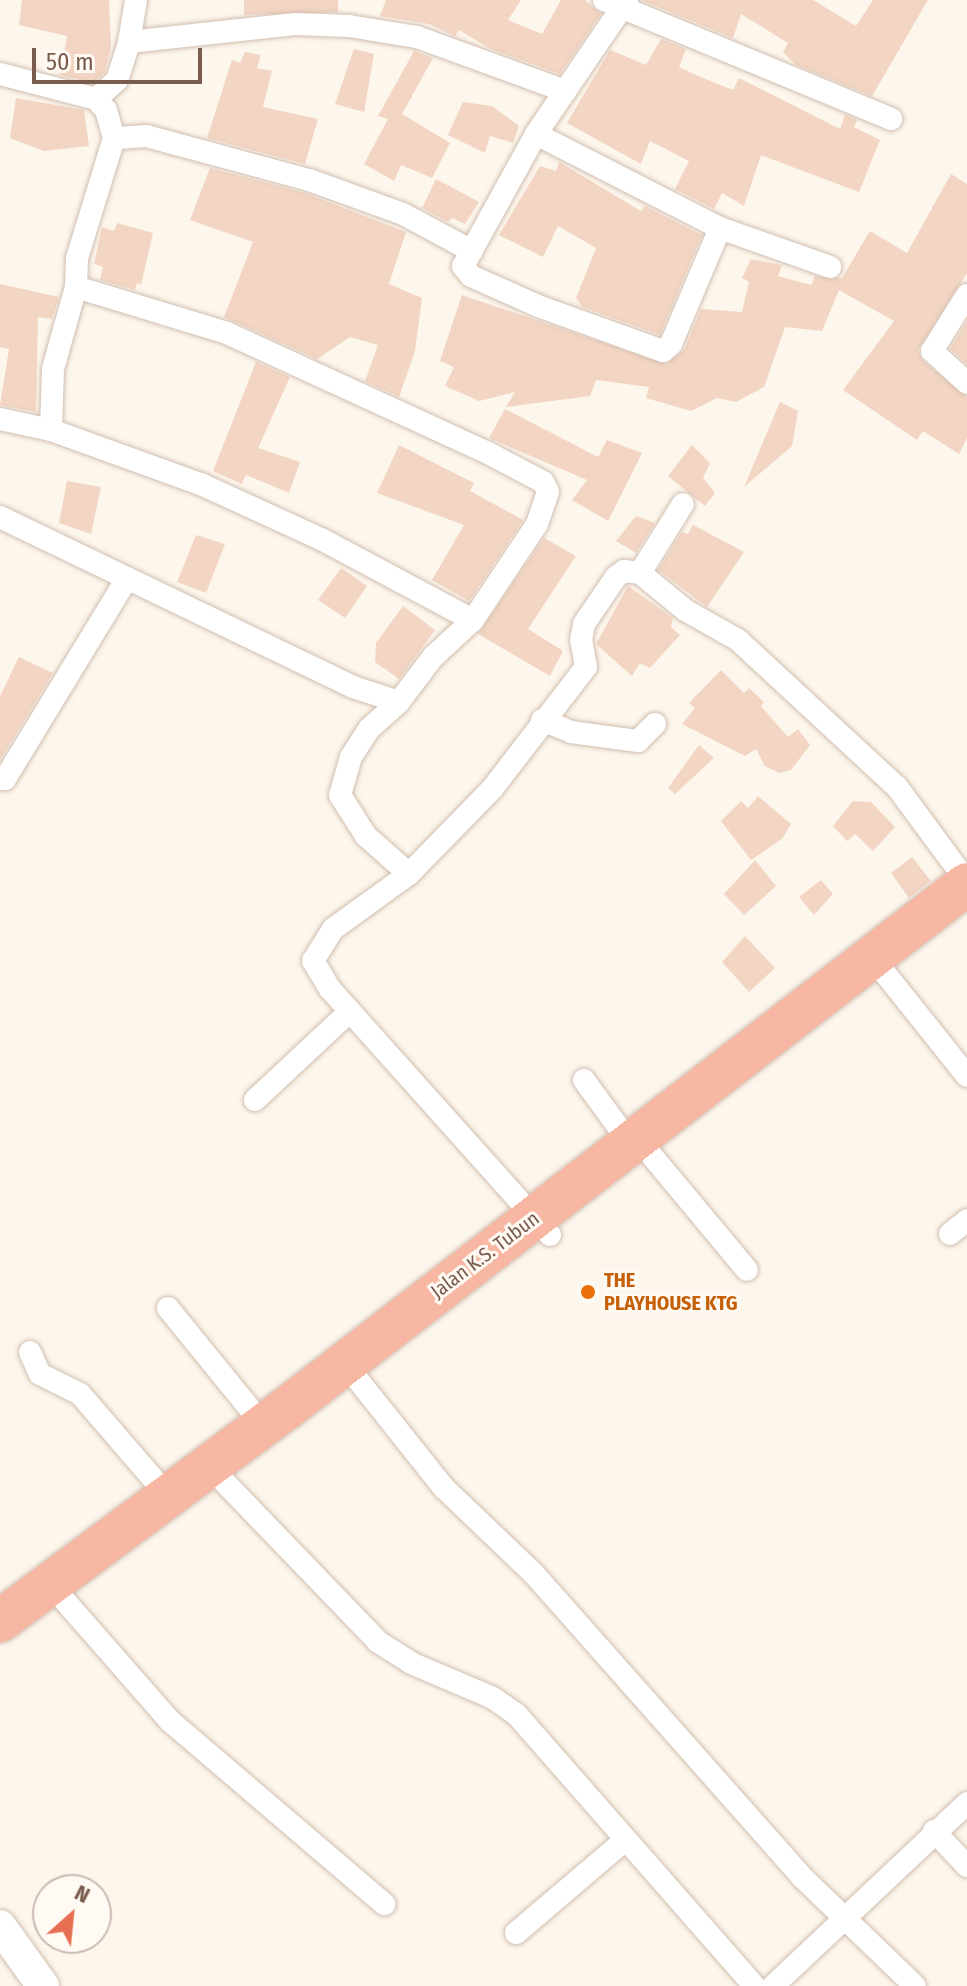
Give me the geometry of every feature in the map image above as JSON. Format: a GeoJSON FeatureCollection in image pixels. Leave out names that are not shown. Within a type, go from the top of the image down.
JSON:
{"type":"FeatureCollection","features":[{"type":"Feature","properties":{"kind":"highway","name":"Jalan K.S. Tubun"},"geometry":{"type":"LineString","coordinates":[[879,967],[967,883]]}},
{"type":"Feature","properties":{"kind":"highway","name":"Jalan K.S. Tubun"},"geometry":{"type":"LineString","coordinates":[[0,1621],[215,1472],[358,1380],[641,1149],[879,967],[967,912]]}},
{"type":"Feature","properties":{"kind":"highway","name":"Jalan K.S. Tubun"},"geometry":{"type":"LineString","coordinates":[[215,1472],[263,1425],[543,1226]]}},
{"type":"Feature","properties":{"kind":"highway","name":"Jalan K.S. Tubun"},"geometry":{"type":"LineString","coordinates":[[0,1649],[65,1601],[158,1514]]}},
{"type":"Feature","properties":{"kind":"street"},"geometry":{"type":"LineString","coordinates":[[96,99],[117,80],[129,42],[136,0]]}},
{"type":"Feature","properties":{"kind":"street"},"geometry":{"type":"LineString","coordinates":[[720,228],[671,344],[663,351],[471,276],[463,266],[536,134],[617,3],[891,119]]}},
{"type":"Feature","properties":{"kind":"street"},"geometry":{"type":"LineString","coordinates":[[129,42],[295,24],[349,26],[417,37],[565,91]]}},
{"type":"Feature","properties":{"kind":"street"},"geometry":{"type":"LineString","coordinates":[[0,74],[96,99],[106,110],[114,138],[77,258],[76,287],[53,369],[51,430]]}},
{"type":"Feature","properties":{"kind":"street"},"geometry":{"type":"LineString","coordinates":[[536,134],[720,228],[830,267]]}},
{"type":"Feature","properties":{"kind":"street"},"geometry":{"type":"LineString","coordinates":[[114,138],[146,136],[309,180],[403,214],[472,251]]}},
{"type":"Feature","properties":{"kind":"street"},"geometry":{"type":"LineString","coordinates":[[76,287],[227,333],[543,482],[547,503],[537,524],[473,620],[433,657],[399,702],[369,729],[351,757],[340,795],[366,836],[409,874]]}},
{"type":"Feature","properties":{"kind":"street"},"geometry":{"type":"LineString","coordinates":[[967,295],[932,351],[967,383]]}},
{"type":"Feature","properties":{"kind":"street"},"geometry":{"type":"LineString","coordinates":[[0,419],[51,430],[203,485],[321,539],[473,620]]}},
{"type":"Feature","properties":{"kind":"street"},"geometry":{"type":"LineString","coordinates":[[640,573],[683,504]]}},
{"type":"Feature","properties":{"kind":"street"},"geometry":{"type":"LineString","coordinates":[[0,517],[353,687],[399,702]]}},
{"type":"Feature","properties":{"kind":"street"},"geometry":{"type":"LineString","coordinates":[[543,1226],[318,974],[316,951],[333,929],[409,874],[492,789],[542,720],[586,667],[581,640],[596,603],[624,571],[640,573],[685,610],[738,640],[890,780],[967,883]]}},
{"type":"Feature","properties":{"kind":"street"},"geometry":{"type":"LineString","coordinates":[[0,779],[5,779],[127,578]]}},
{"type":"Feature","properties":{"kind":"street"},"geometry":{"type":"LineString","coordinates":[[542,720],[571,732],[638,741],[655,724]]}},
{"type":"Feature","properties":{"kind":"street"},"geometry":{"type":"LineString","coordinates":[[879,967],[967,1076]]}},
{"type":"Feature","properties":{"kind":"street"},"geometry":{"type":"LineString","coordinates":[[255,1100],[350,1011]]}},
{"type":"Feature","properties":{"kind":"street"},"geometry":{"type":"LineString","coordinates":[[584,1080],[747,1270]]}},
{"type":"Feature","properties":{"kind":"street"},"geometry":{"type":"LineString","coordinates":[[168,1308],[263,1425]]}},
{"type":"Feature","properties":{"kind":"street"},"geometry":{"type":"LineString","coordinates":[[30,1352],[40,1374],[80,1394],[158,1514]]}},
{"type":"Feature","properties":{"kind":"street"},"geometry":{"type":"LineString","coordinates":[[358,1380],[444,1488],[534,1574],[781,1855],[846,1915],[915,1986]]}},
{"type":"Feature","properties":{"kind":"street"},"geometry":{"type":"LineString","coordinates":[[215,1472],[378,1642],[411,1663],[493,1698],[517,1715],[624,1841],[754,1986]]}},
{"type":"Feature","properties":{"kind":"street"},"geometry":{"type":"LineString","coordinates":[[65,1601],[170,1721],[384,1904]]}},
{"type":"Feature","properties":{"kind":"street"},"geometry":{"type":"LineString","coordinates":[[773,1986],[967,1803]]}},
{"type":"Feature","properties":{"kind":"street"},"geometry":{"type":"LineString","coordinates":[[934,1831],[967,1866]]}},
{"type":"Feature","properties":{"kind":"street"},"geometry":{"type":"LineString","coordinates":[[516,1933],[624,1841]]}},
{"type":"Feature","properties":{"kind":"street"},"geometry":{"type":"LineString","coordinates":[[0,1926],[43,1986]]}},
{"type":"Feature","properties":{"kind":"building"},"geometry":{"type":"Polygon","coordinates":[[[22,0],[109,0],[111,47],[105,72],[93,83],[60,75],[67,36],[19,25],[22,0]]]}},
{"type":"Feature","properties":{"kind":"building"},"geometry":{"type":"Polygon","coordinates":[[[244,0],[338,0],[338,12],[244,15],[244,0]]]}},
{"type":"Feature","properties":{"kind":"building"},"geometry":{"type":"Polygon","coordinates":[[[386,0],[521,0],[508,20],[542,34],[561,0],[585,0],[601,14],[560,74],[491,49],[459,30],[455,36],[429,24],[380,16],[386,0]]]}},
{"type":"Feature","properties":{"kind":"building"},"geometry":{"type":"Polygon","coordinates":[[[641,0],[813,0],[856,26],[873,0],[928,0],[872,96],[796,65],[783,52],[788,43],[741,14],[733,38],[641,0]]]}},
{"type":"Feature","properties":{"kind":"building"},"geometry":{"type":"Polygon","coordinates":[[[661,39],[686,49],[679,67],[703,78],[733,90],[739,78],[840,129],[845,115],[857,120],[854,127],[880,140],[859,192],[761,155],[744,206],[722,193],[714,209],[675,189],[689,161],[650,141],[641,164],[567,123],[610,50],[646,65],[661,39]]]}},
{"type":"Feature","properties":{"kind":"building"},"geometry":{"type":"Polygon","coordinates":[[[354,49],[374,54],[364,112],[335,104],[354,49]]]}},
{"type":"Feature","properties":{"kind":"building"},"geometry":{"type":"Polygon","coordinates":[[[414,51],[433,58],[402,114],[450,143],[432,178],[401,165],[394,181],[364,164],[388,119],[378,116],[414,51]]]}},
{"type":"Feature","properties":{"kind":"building"},"geometry":{"type":"Polygon","coordinates":[[[245,52],[261,55],[257,68],[272,71],[263,107],[318,119],[305,164],[207,138],[232,60],[240,63],[245,52]]]}},
{"type":"Feature","properties":{"kind":"building"},"geometry":{"type":"Polygon","coordinates":[[[16,98],[84,110],[89,146],[44,151],[10,138],[16,98]]]}},
{"type":"Feature","properties":{"kind":"building"},"geometry":{"type":"Polygon","coordinates":[[[463,102],[492,106],[519,126],[513,143],[490,136],[485,153],[448,135],[463,102]]]}},
{"type":"Feature","properties":{"kind":"building"},"geometry":{"type":"Polygon","coordinates":[[[559,162],[641,211],[645,206],[702,235],[660,335],[582,307],[576,298],[596,248],[558,226],[543,257],[499,235],[540,166],[556,171],[559,162]]]}},
{"type":"Feature","properties":{"kind":"building"},"geometry":{"type":"Polygon","coordinates":[[[210,168],[305,193],[406,232],[389,284],[422,298],[415,351],[399,397],[365,381],[378,345],[350,337],[317,359],[224,317],[253,242],[190,220],[210,168]]]}},
{"type":"Feature","properties":{"kind":"building"},"geometry":{"type":"Polygon","coordinates":[[[951,174],[967,184],[967,273],[918,350],[923,361],[967,397],[967,438],[959,454],[923,431],[917,440],[843,390],[894,321],[839,290],[822,331],[785,327],[764,387],[736,402],[717,398],[691,411],[646,398],[649,387],[596,380],[590,396],[506,407],[515,392],[479,401],[445,386],[454,367],[440,361],[462,295],[666,364],[684,350],[701,309],[742,312],[749,282],[742,278],[751,259],[782,265],[778,276],[811,285],[815,276],[842,278],[870,231],[907,253],[951,174]]]}},
{"type":"Feature","properties":{"kind":"building"},"geometry":{"type":"Polygon","coordinates":[[[436,179],[479,202],[465,224],[452,218],[448,222],[422,208],[436,179]]]}},
{"type":"Feature","properties":{"kind":"building"},"geometry":{"type":"Polygon","coordinates":[[[117,223],[153,233],[141,285],[137,283],[135,290],[100,280],[103,267],[94,264],[102,227],[114,231],[117,223]]]}},
{"type":"Feature","properties":{"kind":"building"},"geometry":{"type":"Polygon","coordinates":[[[0,284],[59,297],[52,319],[38,317],[36,412],[0,405],[9,349],[0,347],[0,284]]]}},
{"type":"Feature","properties":{"kind":"building"},"geometry":{"type":"Polygon","coordinates":[[[967,321],[967,364],[950,349],[967,321]]]}},
{"type":"Feature","properties":{"kind":"building"},"geometry":{"type":"Polygon","coordinates":[[[256,362],[290,377],[258,448],[300,462],[289,493],[246,475],[242,484],[213,471],[256,362]]]}},
{"type":"Feature","properties":{"kind":"building"},"geometry":{"type":"Polygon","coordinates":[[[780,402],[798,411],[792,446],[744,487],[780,402]]]}},
{"type":"Feature","properties":{"kind":"building"},"geometry":{"type":"Polygon","coordinates":[[[505,409],[598,457],[607,440],[642,453],[608,521],[572,500],[587,480],[489,438],[505,409]]]}},
{"type":"Feature","properties":{"kind":"building"},"geometry":{"type":"Polygon","coordinates":[[[399,445],[474,483],[470,491],[523,520],[469,601],[432,580],[464,525],[377,493],[399,445]]]}},
{"type":"Feature","properties":{"kind":"building"},"geometry":{"type":"Polygon","coordinates":[[[692,445],[710,463],[703,478],[715,493],[705,506],[668,476],[692,445]]]}},
{"type":"Feature","properties":{"kind":"building"},"geometry":{"type":"Polygon","coordinates":[[[67,481],[101,487],[91,534],[59,523],[67,481]]]}},
{"type":"Feature","properties":{"kind":"building"},"geometry":{"type":"Polygon","coordinates":[[[636,516],[655,523],[636,553],[616,541],[636,516]]]}},
{"type":"Feature","properties":{"kind":"building"},"geometry":{"type":"Polygon","coordinates":[[[693,525],[744,552],[707,607],[658,570],[682,532],[688,534],[693,525]]]}},
{"type":"Feature","properties":{"kind":"building"},"geometry":{"type":"Polygon","coordinates":[[[196,535],[225,544],[206,593],[177,582],[196,535]]]}},
{"type":"Feature","properties":{"kind":"building"},"geometry":{"type":"Polygon","coordinates":[[[544,538],[576,556],[528,629],[563,651],[550,676],[478,634],[544,538]]]}},
{"type":"Feature","properties":{"kind":"building"},"geometry":{"type":"Polygon","coordinates":[[[341,568],[367,586],[345,618],[318,600],[341,568]]]}},
{"type":"Feature","properties":{"kind":"building"},"geometry":{"type":"Polygon","coordinates":[[[628,586],[673,618],[671,627],[680,635],[650,668],[640,663],[632,676],[596,644],[628,586]]]}},
{"type":"Feature","properties":{"kind":"building"},"geometry":{"type":"Polygon","coordinates":[[[403,606],[435,630],[399,679],[375,662],[376,643],[403,606]]]}},
{"type":"Feature","properties":{"kind":"building"},"geometry":{"type":"Polygon","coordinates":[[[19,657],[53,673],[0,760],[0,696],[19,657]]]}},
{"type":"Feature","properties":{"kind":"building"},"geometry":{"type":"Polygon","coordinates":[[[721,670],[744,693],[749,688],[764,702],[761,706],[788,737],[798,729],[810,745],[791,770],[779,773],[765,766],[756,749],[745,756],[682,724],[695,708],[689,703],[721,670]]]}},
{"type":"Feature","properties":{"kind":"building"},"geometry":{"type":"Polygon","coordinates":[[[699,745],[714,758],[675,794],[668,788],[699,745]]]}},
{"type":"Feature","properties":{"kind":"building"},"geometry":{"type":"Polygon","coordinates":[[[758,796],[791,824],[782,839],[751,860],[721,821],[741,801],[748,808],[758,796]]]}},
{"type":"Feature","properties":{"kind":"building"},"geometry":{"type":"Polygon","coordinates":[[[853,801],[871,802],[895,827],[873,851],[855,834],[847,841],[833,826],[853,801]]]}},
{"type":"Feature","properties":{"kind":"building"},"geometry":{"type":"Polygon","coordinates":[[[912,857],[931,881],[909,898],[891,873],[912,857]]]}},
{"type":"Feature","properties":{"kind":"building"},"geometry":{"type":"Polygon","coordinates":[[[755,860],[776,886],[744,915],[724,894],[755,860]]]}},
{"type":"Feature","properties":{"kind":"building"},"geometry":{"type":"Polygon","coordinates":[[[821,880],[833,894],[814,915],[799,897],[821,880]]]}},
{"type":"Feature","properties":{"kind":"building"},"geometry":{"type":"Polygon","coordinates":[[[745,936],[775,968],[749,992],[722,962],[745,936]]]}},
{"type":"Feature","properties":{"kind":"place","name":"THE PLAYHOUSE KTG"},"geometry":{"type":"Point","coordinates":[588,1292]}}]}
